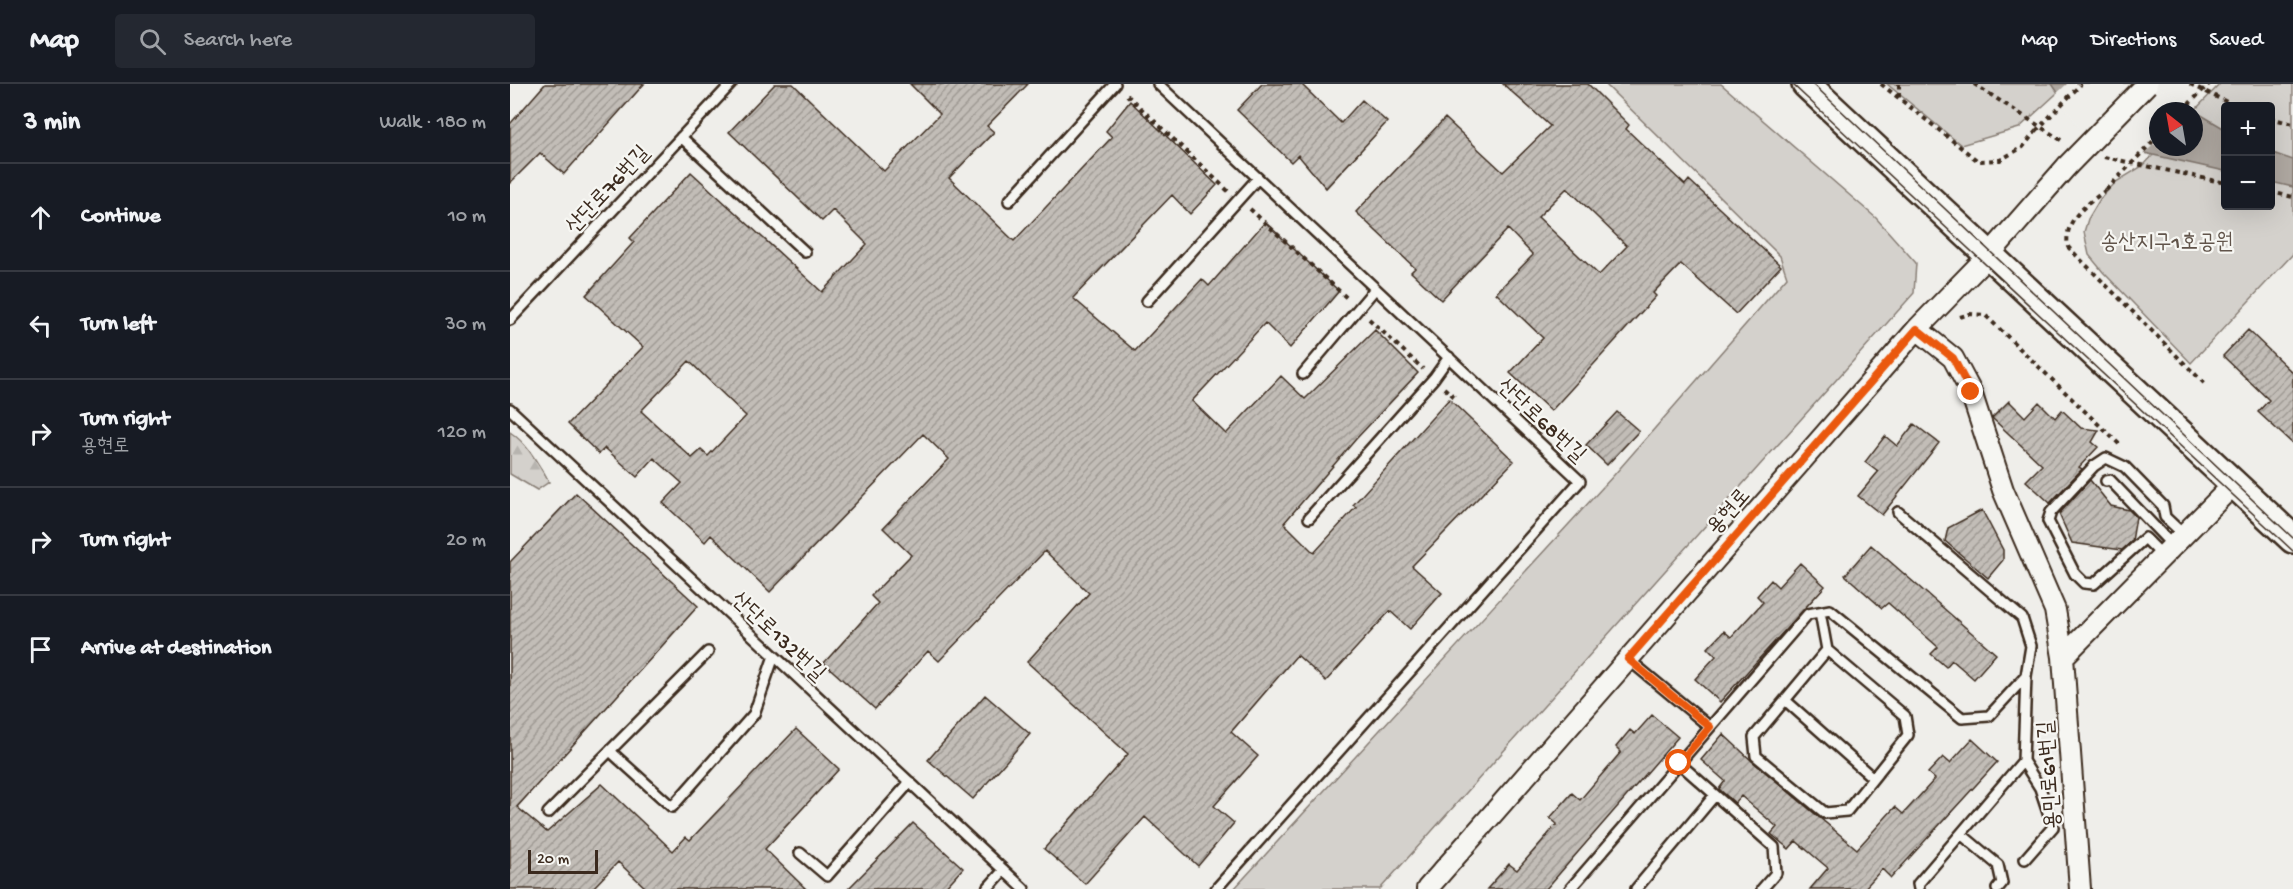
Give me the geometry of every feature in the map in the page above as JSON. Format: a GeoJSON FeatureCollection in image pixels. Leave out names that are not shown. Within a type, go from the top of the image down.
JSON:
{"type":"FeatureCollection","features":[{"type":"Feature","properties":{"kind":"main road"},"geometry":{"type":"LineString","coordinates":[[1806,84],[2234,484],[2291,532]]}},
{"type":"Feature","properties":{"kind":"street","name":"용현로"},"geometry":{"type":"LineString","coordinates":[[1426,889],[1917,329],[1989,255],[2067,166],[2146,84]]}},
{"type":"Feature","properties":{"kind":"street","name":"용민로61번길"},"geometry":{"type":"LineString","coordinates":[[1917,329],[1953,358],[1971,392],[2003,490],[2055,610],[2063,657],[2074,885]]}},
{"type":"Feature","properties":{"kind":"street"},"geometry":{"type":"LineString","coordinates":[[2063,657],[2234,484]]}},
{"type":"Feature","properties":{"kind":"lane","name":"산단로76번길"},"geometry":{"type":"LineString","coordinates":[[510,320],[731,84]]}},
{"type":"Feature","properties":{"kind":"lane"},"geometry":{"type":"LineString","coordinates":[[1009,201],[1115,84]]}},
{"type":"Feature","properties":{"kind":"lane","name":"산단로68번길"},"geometry":{"type":"LineString","coordinates":[[1158,84],[1580,481],[1216,889]]}},
{"type":"Feature","properties":{"kind":"lane"},"geometry":{"type":"LineString","coordinates":[[681,137],[805,252]]}},
{"type":"Feature","properties":{"kind":"lane"},"geometry":{"type":"LineString","coordinates":[[1147,301],[1258,178]]}},
{"type":"Feature","properties":{"kind":"lane"},"geometry":{"type":"LineString","coordinates":[[1303,374],[1375,289]]}},
{"type":"Feature","properties":{"kind":"lane"},"geometry":{"type":"LineString","coordinates":[[1309,518],[1426,387],[1449,357]]}},
{"type":"Feature","properties":{"kind":"lane","name":"산단로132번길"},"geometry":{"type":"LineString","coordinates":[[510,409],[1024,889]]}},
{"type":"Feature","properties":{"kind":"lane"},"geometry":{"type":"LineString","coordinates":[[2165,517],[2094,584],[2084,584],[2075,574],[2048,521],[2051,512],[2094,466],[2106,458],[2125,467],[2163,506],[2174,546]]}},
{"type":"Feature","properties":{"kind":"lane"},"geometry":{"type":"LineString","coordinates":[[2106,481],[2110,480],[2174,546]]}},
{"type":"Feature","properties":{"kind":"lane"},"geometry":{"type":"LineString","coordinates":[[1898,512],[2022,618],[2031,646],[2026,676],[2023,761],[2040,788],[2053,826],[2025,859]]}},
{"type":"Feature","properties":{"kind":"lane"},"geometry":{"type":"LineString","coordinates":[[2145,538],[2174,546]]}},
{"type":"Feature","properties":{"kind":"lane"},"geometry":{"type":"LineString","coordinates":[[1570,889],[1808,614],[1830,610],[1962,718],[1989,716],[2026,676]]}},
{"type":"Feature","properties":{"kind":"lane"},"geometry":{"type":"LineString","coordinates":[[1820,612],[1827,650],[1905,716],[1908,735],[1847,811],[1825,813],[1756,756],[1754,737],[1827,650]]}},
{"type":"Feature","properties":{"kind":"lane"},"geometry":{"type":"LineString","coordinates":[[548,813],[708,652]]}},
{"type":"Feature","properties":{"kind":"lane"},"geometry":{"type":"LineString","coordinates":[[610,751],[672,807],[754,714],[774,656]]}},
{"type":"Feature","properties":{"kind":"lane"},"geometry":{"type":"LineString","coordinates":[[1628,659],[1710,727]]}},
{"type":"Feature","properties":{"kind":"lane"},"geometry":{"type":"LineString","coordinates":[[1785,700],[1873,778]]}},
{"type":"Feature","properties":{"kind":"lane"},"geometry":{"type":"LineString","coordinates":[[1919,889],[1918,884],[2023,761]]}},
{"type":"Feature","properties":{"kind":"lane"},"geometry":{"type":"LineString","coordinates":[[1679,763],[1774,847],[1776,873],[1762,889]]}},
{"type":"Feature","properties":{"kind":"lane"},"geometry":{"type":"LineString","coordinates":[[800,853],[827,876],[910,783]]}},
{"type":"Feature","properties":{"kind":"lane"},"geometry":{"type":"LineString","coordinates":[[1636,889],[1715,795]]}},
{"type":"Feature","properties":{"kind":"lane"},"geometry":{"type":"LineString","coordinates":[[1961,834],[1998,865],[2002,883],[1997,889]]}},
{"type":"Feature","properties":{"kind":"lane"},"geometry":{"type":"LineString","coordinates":[[987,889],[1004,870]]}},
{"type":"Feature","properties":{"kind":"path"},"geometry":{"type":"LineString","coordinates":[[1881,84],[1978,160],[2000,160],[2023,147],[2081,84]]}},
{"type":"Feature","properties":{"kind":"path"},"geometry":{"type":"LineString","coordinates":[[1899,84],[1899,100]]}},
{"type":"Feature","properties":{"kind":"path"},"geometry":{"type":"LineString","coordinates":[[2190,84],[2227,102]]}},
{"type":"Feature","properties":{"kind":"path"},"geometry":{"type":"LineString","coordinates":[[2191,102],[2209,84]]}},
{"type":"Feature","properties":{"kind":"path"},"geometry":{"type":"LineString","coordinates":[[1137,104],[1220,184]]}},
{"type":"Feature","properties":{"kind":"path"},"geometry":{"type":"LineString","coordinates":[[2275,119],[2293,124]]}},
{"type":"Feature","properties":{"kind":"path"},"geometry":{"type":"LineString","coordinates":[[2149,145],[2073,220],[2067,229],[2068,247],[2204,383]]}},
{"type":"Feature","properties":{"kind":"path"},"geometry":{"type":"LineString","coordinates":[[2275,193],[2293,197]]}},
{"type":"Feature","properties":{"kind":"path"},"geometry":{"type":"LineString","coordinates":[[1264,220],[1343,294]]}},
{"type":"Feature","properties":{"kind":"path"},"geometry":{"type":"LineString","coordinates":[[1956,319],[1970,314],[1985,315],[2128,453]]}},
{"type":"Feature","properties":{"kind":"path"},"geometry":{"type":"LineString","coordinates":[[1381,331],[1422,368]]}},
{"type":"Feature","properties":{"kind":"green space"},"geometry":{"type":"Polygon","coordinates":[[[1605,84],[1721,84],[1876,218],[1916,263],[1914,293],[1380,889],[1234,889],[1614,475],[1787,277],[1780,256],[1605,84]]]}},
{"type":"Feature","properties":{"kind":"green space"},"geometry":{"type":"Polygon","coordinates":[[[1887,84],[2067,84],[2019,128],[1961,145],[1887,84]]]}},
{"type":"Feature","properties":{"kind":"green space","name":"송산지구1호공원"},"geometry":{"type":"Polygon","coordinates":[[[2220,84],[2293,84],[2293,254],[2191,363],[2089,255],[2084,232],[2088,219],[2100,199],[2116,182],[2144,165],[2152,156],[2203,156],[2203,102],[2220,84]]]}},
{"type":"Feature","properties":{"kind":"green space"},"geometry":{"type":"Polygon","coordinates":[[[510,432],[527,448],[549,482],[537,490],[510,474],[510,432]]]}},
{"type":"Feature","properties":{"kind":"shaded area"},"geometry":{"type":"Polygon","coordinates":[[[2052,84],[2149,84],[2179,102],[2149,102],[2149,154],[2091,141],[2052,84]]]}},
{"type":"Feature","properties":{"kind":"shaded area"},"geometry":{"type":"Polygon","coordinates":[[[2203,116],[2221,127],[2221,170],[2158,156],[2203,156],[2203,116]]]}},
{"type":"Feature","properties":{"kind":"shaded area"},"geometry":{"type":"Polygon","coordinates":[[[2275,154],[2293,160],[2293,187],[2275,183],[2275,154]]]}},
{"type":"Feature","properties":{"kind":"pier"},"geometry":{"type":"Polygon","coordinates":[[[2067,84],[2154,84],[2185,102],[2149,102],[2149,149],[2142,155],[2088,142],[2056,94],[2067,84]]]}},
{"type":"Feature","properties":{"kind":"building"},"geometry":{"type":"Polygon","coordinates":[[[545,84],[644,84],[564,174],[540,153],[510,183],[510,124],[545,84]]]}},
{"type":"Feature","properties":{"kind":"building"},"geometry":{"type":"Polygon","coordinates":[[[775,84],[793,84],[884,171],[940,114],[910,84],[1028,84],[987,126],[994,132],[949,178],[1014,241],[1112,137],[1106,131],[1130,101],[1217,185],[1190,214],[1172,195],[1073,298],[1135,351],[1202,279],[1209,286],[1265,222],[1339,291],[1290,348],[1265,323],[1192,401],[1226,434],[1281,376],[1305,399],[1375,330],[1418,373],[1356,439],[1284,523],[1314,553],[1356,507],[1353,505],[1449,399],[1514,461],[1412,566],[1442,593],[1410,629],[1390,611],[1326,681],[1297,655],[1231,732],[1258,756],[1214,806],[1234,823],[1198,866],[1145,817],[1085,884],[1044,849],[1128,754],[1027,662],[1089,593],[1045,551],[939,661],[928,651],[875,709],[824,663],[878,603],[871,596],[911,555],[883,528],[949,459],[923,434],[770,592],[711,535],[705,542],[663,503],[682,483],[654,458],[637,477],[605,448],[599,454],[568,424],[643,347],[586,295],[634,242],[630,238],[691,172],[822,292],[867,244],[833,210],[822,221],[729,132],[775,84]],[[689,361],[641,411],[692,458],[701,450],[708,456],[746,416],[689,361]]]}},
{"type":"Feature","properties":{"kind":"building"},"geometry":{"type":"Polygon","coordinates":[[[1262,84],[1301,84],[1341,123],[1362,100],[1387,122],[1326,188],[1298,155],[1291,162],[1237,110],[1262,84]]]}},
{"type":"Feature","properties":{"kind":"building"},"geometry":{"type":"Polygon","coordinates":[[[1503,84],[1588,84],[1629,125],[1626,129],[1685,185],[1689,180],[1781,266],[1736,314],[1681,264],[1653,293],[1656,296],[1551,411],[1510,373],[1543,338],[1496,293],[1533,255],[1508,229],[1441,300],[1411,272],[1415,268],[1356,212],[1445,118],[1503,172],[1550,126],[1503,84]],[[1567,188],[1538,217],[1599,275],[1627,246],[1567,188]]]}},
{"type":"Feature","properties":{"kind":"building"},"geometry":{"type":"Polygon","coordinates":[[[2248,330],[2293,373],[2293,444],[2258,412],[2269,400],[2223,356],[2248,330]]]}},
{"type":"Feature","properties":{"kind":"building"},"geometry":{"type":"Polygon","coordinates":[[[2009,401],[2025,417],[2039,402],[2055,418],[2062,410],[2081,428],[2099,430],[2092,442],[2098,447],[2079,467],[2082,469],[2050,503],[2026,481],[2042,465],[1992,418],[2009,401]]]}},
{"type":"Feature","properties":{"kind":"building"},"geometry":{"type":"Polygon","coordinates":[[[1617,412],[1639,431],[1607,465],[1586,445],[1617,412]]]}},
{"type":"Feature","properties":{"kind":"building"},"geometry":{"type":"Polygon","coordinates":[[[1914,424],[1939,443],[1882,515],[1858,496],[1878,472],[1865,462],[1885,436],[1897,446],[1914,424]]]}},
{"type":"Feature","properties":{"kind":"building"},"geometry":{"type":"Polygon","coordinates":[[[2090,480],[2111,506],[2129,510],[2136,517],[2132,541],[2122,550],[2072,543],[2059,514],[2090,480]]]}},
{"type":"Feature","properties":{"kind":"building"},"geometry":{"type":"Polygon","coordinates":[[[576,493],[698,606],[517,807],[547,832],[602,784],[673,851],[686,837],[690,840],[796,729],[839,769],[765,849],[806,889],[647,889],[618,862],[592,889],[510,889],[510,562],[576,493]]]}},
{"type":"Feature","properties":{"kind":"building"},"geometry":{"type":"Polygon","coordinates":[[[1982,510],[2003,550],[2003,560],[1988,578],[1945,541],[1948,528],[1982,510]]]}},
{"type":"Feature","properties":{"kind":"building"},"geometry":{"type":"Polygon","coordinates":[[[1871,545],[1996,654],[1974,679],[1952,660],[1946,667],[1931,654],[1938,647],[1888,603],[1882,608],[1845,575],[1871,545]]]}},
{"type":"Feature","properties":{"kind":"building"},"geometry":{"type":"Polygon","coordinates":[[[1800,563],[1825,586],[1720,702],[1695,679],[1716,656],[1708,648],[1724,631],[1731,637],[1763,602],[1757,596],[1771,580],[1778,587],[1800,563]]]}},
{"type":"Feature","properties":{"kind":"building"},"geometry":{"type":"Polygon","coordinates":[[[985,695],[1030,734],[973,799],[928,760],[985,695]]]}},
{"type":"Feature","properties":{"kind":"building"},"geometry":{"type":"Polygon","coordinates":[[[1652,715],[1678,737],[1546,889],[1487,889],[1509,864],[1517,870],[1557,824],[1550,818],[1572,793],[1580,800],[1621,752],[1616,747],[1630,730],[1635,734],[1652,715]]]}},
{"type":"Feature","properties":{"kind":"building"},"geometry":{"type":"Polygon","coordinates":[[[1723,734],[1857,849],[1895,807],[1903,814],[1935,779],[1928,773],[1943,757],[1950,763],[1972,739],[1997,762],[1891,878],[1882,869],[1864,889],[1810,889],[1828,868],[1796,841],[1789,849],[1771,834],[1777,827],[1741,796],[1735,803],[1719,789],[1725,781],[1701,760],[1723,734]]]}},
{"type":"Feature","properties":{"kind":"building"},"geometry":{"type":"Polygon","coordinates":[[[913,823],[963,868],[944,889],[848,889],[913,823]]]}},
{"type":"Feature","properties":{"kind":"tram line"},"geometry":{"type":"LineString","coordinates":[[1792,84],[2293,551]]}},
{"type":"Feature","properties":{"kind":"tram line"},"geometry":{"type":"LineString","coordinates":[[1813,84],[2293,538]]}},
{"type":"Feature","properties":{"kind":"route"},"geometry":{"type":"LineString","coordinates":[[1679,763],[1710,727],[1628,659],[1917,329],[1953,358],[1971,392]]}}]}
